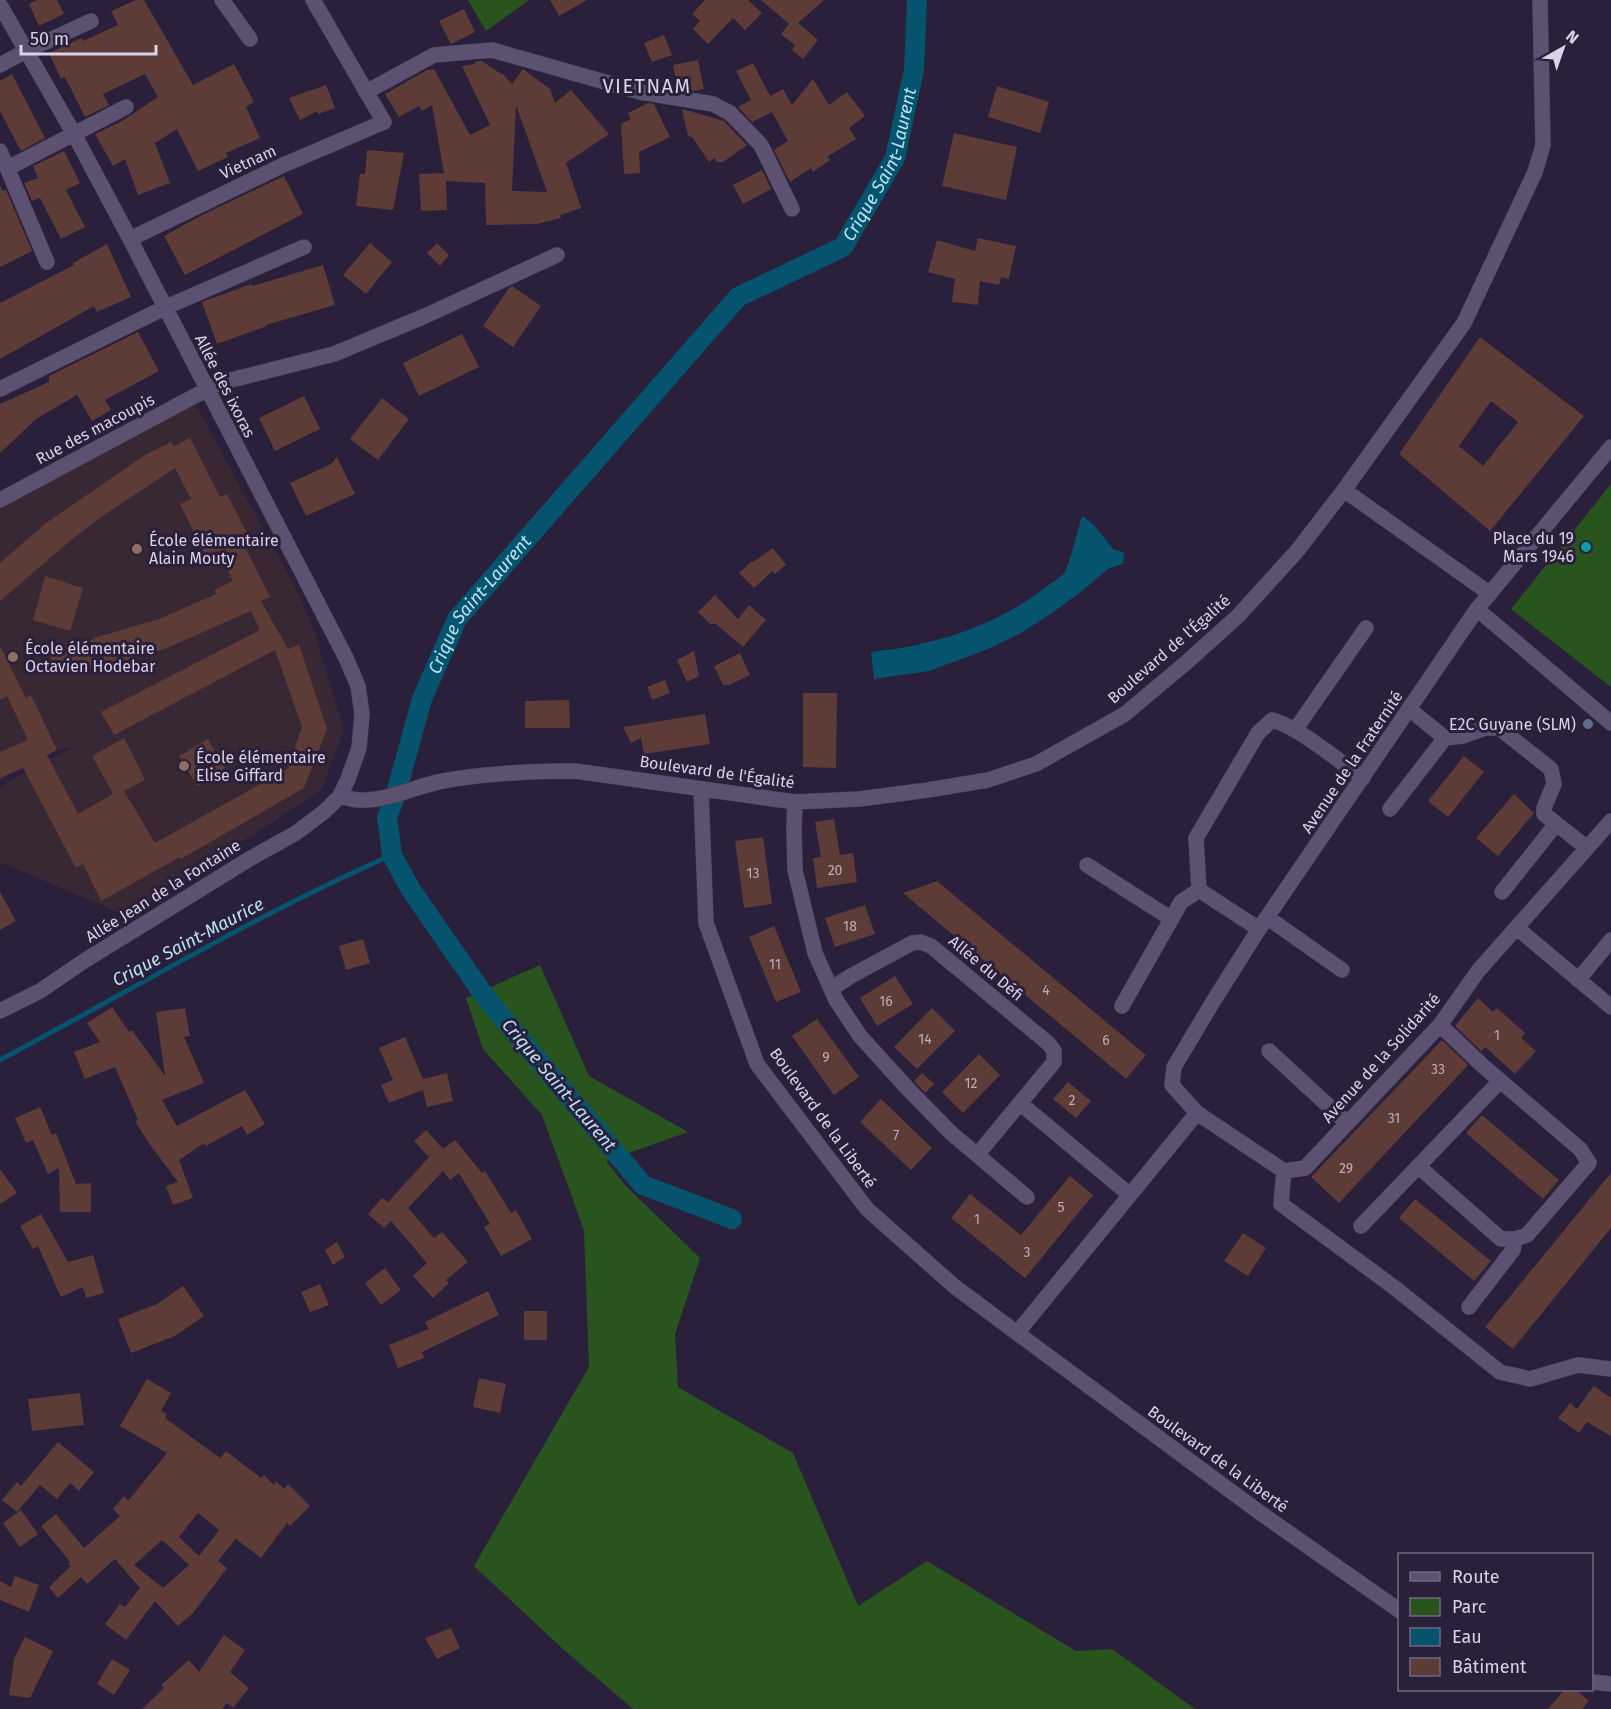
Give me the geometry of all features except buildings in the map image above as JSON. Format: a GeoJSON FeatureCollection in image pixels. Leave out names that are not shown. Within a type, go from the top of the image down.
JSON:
{"type":"FeatureCollection","features":[{"type":"Feature","properties":{"kind":"street"},"geometry":{"type":"LineString","coordinates":[[222,0],[250,39]]}},
{"type":"Feature","properties":{"kind":"street"},"geometry":{"type":"LineString","coordinates":[[314,0],[366,92],[434,55],[492,50],[640,92],[713,104],[730,113],[760,145],[792,209]]}},
{"type":"Feature","properties":{"kind":"street","name":"Boulevard de l'Égalité"},"geometry":{"type":"LineString","coordinates":[[340,796],[357,800],[377,798],[452,780],[508,772],[575,771],[795,802],[859,799],[988,780],[1036,764],[1125,714],[1238,616],[1297,551],[1344,490],[1464,323],[1535,172],[1543,145],[1540,0]]}},
{"type":"Feature","properties":{"kind":"street","name":"Allée des ixoras"},"geometry":{"type":"LineString","coordinates":[[0,5],[74,134],[130,239],[358,686],[362,714],[358,747],[340,796]]}},
{"type":"Feature","properties":{"kind":"street"},"geometry":{"type":"LineString","coordinates":[[0,65],[91,21]]}},
{"type":"Feature","properties":{"kind":"street","name":"Vietnam"},"geometry":{"type":"LineString","coordinates":[[130,239],[280,166],[384,122],[366,92]]}},
{"type":"Feature","properties":{"kind":"street"},"geometry":{"type":"LineString","coordinates":[[8,168],[126,107]]}},
{"type":"Feature","properties":{"kind":"street"},"geometry":{"type":"LineString","coordinates":[[0,151],[47,262]]}},
{"type":"Feature","properties":{"kind":"street"},"geometry":{"type":"LineString","coordinates":[[0,389],[164,308],[304,247]]}},
{"type":"Feature","properties":{"kind":"street","name":"Rue des macoupis"},"geometry":{"type":"LineString","coordinates":[[0,500],[219,383],[334,354],[425,316],[557,255]]}},
{"type":"Feature","properties":{"kind":"street","name":"Avenue de la Fraternité"},"geometry":{"type":"LineString","coordinates":[[1197,1113],[1172,1085],[1174,1067],[1214,1000],[1477,609],[1611,447]]}},
{"type":"Feature","properties":{"kind":"street"},"geometry":{"type":"LineString","coordinates":[[1344,490],[1489,593]]}},
{"type":"Feature","properties":{"kind":"street"},"geometry":{"type":"LineString","coordinates":[[1477,609],[1611,723]]}},
{"type":"Feature","properties":{"kind":"street"},"geometry":{"type":"LineString","coordinates":[[1295,730],[1366,628]]}},
{"type":"Feature","properties":{"kind":"street"},"geometry":{"type":"LineString","coordinates":[[1409,709],[1445,738],[1463,736],[1485,728],[1500,729],[1551,769],[1554,784],[1544,808],[1544,814],[1587,848]]}},
{"type":"Feature","properties":{"kind":"street"},"geometry":{"type":"LineString","coordinates":[[1199,890],[1196,838],[1258,733],[1272,720],[1295,730],[1363,778]]}},
{"type":"Feature","properties":{"kind":"street"},"geometry":{"type":"LineString","coordinates":[[1390,809],[1445,738]]}},
{"type":"Feature","properties":{"kind":"street","name":"Boulevard de la Liberté"},"geometry":{"type":"LineString","coordinates":[[701,790],[706,923],[757,1064],[867,1209],[954,1286],[1259,1512],[1398,1610]]}},
{"type":"Feature","properties":{"kind":"street","name":"Allée Jean de la Fontaine"},"geometry":{"type":"LineString","coordinates":[[0,1011],[40,991],[84,961],[241,864],[296,833],[325,811],[340,796]]}},
{"type":"Feature","properties":{"kind":"street"},"geometry":{"type":"LineString","coordinates":[[795,802],[795,870],[815,953],[831,989],[860,1036],[918,1099],[977,1155],[1027,1197]]}},
{"type":"Feature","properties":{"kind":"street","name":"Avenue de la Solidarité"},"geometry":{"type":"LineString","coordinates":[[1284,1171],[1305,1168],[1440,1025],[1478,971],[1611,821]]}},
{"type":"Feature","properties":{"kind":"street"},"geometry":{"type":"LineString","coordinates":[[1502,892],[1556,824]]}},
{"type":"Feature","properties":{"kind":"street"},"geometry":{"type":"LineString","coordinates":[[1088,865],[1170,918]]}},
{"type":"Feature","properties":{"kind":"street"},"geometry":{"type":"LineString","coordinates":[[1122,1006],[1180,902],[1199,890]]}},
{"type":"Feature","properties":{"kind":"street"},"geometry":{"type":"LineString","coordinates":[[1199,890],[1264,923],[1342,970]]}},
{"type":"Feature","properties":{"kind":"street"},"geometry":{"type":"LineString","coordinates":[[1516,928],[1611,1007]]}},
{"type":"Feature","properties":{"kind":"street"},"geometry":{"type":"LineString","coordinates":[[1578,980],[1611,940]]}},
{"type":"Feature","properties":{"kind":"street","name":"Allée du Défi"},"geometry":{"type":"LineString","coordinates":[[831,989],[912,943],[920,942],[930,946],[1049,1044],[1054,1051],[1054,1062],[977,1155]]}},
{"type":"Feature","properties":{"kind":"street"},"geometry":{"type":"LineString","coordinates":[[1419,1167],[1501,1239],[1515,1239],[1527,1235],[1589,1163],[1580,1149],[1500,1081],[1440,1025]]}},
{"type":"Feature","properties":{"kind":"street"},"geometry":{"type":"LineString","coordinates":[[1269,1051],[1347,1123]]}},
{"type":"Feature","properties":{"kind":"street"},"geometry":{"type":"LineString","coordinates":[[1361,1226],[1500,1081]]}},
{"type":"Feature","properties":{"kind":"street"},"geometry":{"type":"LineString","coordinates":[[1021,1104],[1130,1195]]}},
{"type":"Feature","properties":{"kind":"street"},"geometry":{"type":"LineString","coordinates":[[1017,1333],[1197,1113],[1284,1171],[1281,1204],[1395,1288],[1500,1372],[1530,1380],[1578,1365],[1611,1369]]}},
{"type":"Feature","properties":{"kind":"street"},"geometry":{"type":"LineString","coordinates":[[1469,1307],[1513,1250],[1515,1239]]}},
{"type":"Feature","properties":{"kind":"street"},"geometry":{"type":"LineString","coordinates":[[1593,1682],[1611,1684]]}},
{"type":"Feature","properties":{"kind":"shaded area"},"geometry":{"type":"Polygon","coordinates":[[[196,405],[300,596],[314,631],[344,731],[321,790],[127,916],[0,862],[0,787],[73,747],[57,750],[10,773],[0,781],[0,502],[196,405]]]}},
{"type":"Feature","properties":{"kind":"green space"},"geometry":{"type":"Polygon","coordinates":[[[468,0],[529,0],[486,31],[468,0]]]}},
{"type":"Feature","properties":{"kind":"green space","name":"Place du 19 Mars 1946"},"geometry":{"type":"Polygon","coordinates":[[[1611,484],[1611,687],[1511,609],[1611,484]]]}},
{"type":"Feature","properties":{"kind":"green space"},"geometry":{"type":"Polygon","coordinates":[[[540,965],[589,1076],[688,1132],[606,1161],[625,1185],[700,1258],[675,1334],[678,1387],[793,1453],[858,1606],[927,1561],[1076,1651],[1112,1649],[1195,1709],[633,1709],[564,1650],[474,1566],[589,1367],[584,1230],[542,1115],[483,1049],[466,998],[540,965]]]}},
{"type":"Feature","properties":{"kind":"water"},"geometry":{"type":"Polygon","coordinates":[[[1082,516],[1093,524],[1114,550],[1124,552],[1123,564],[1108,569],[1082,591],[1021,633],[988,649],[929,671],[874,679],[871,652],[918,645],[963,632],[1007,613],[1058,579],[1066,568],[1082,516]]]}},
{"type":"Feature","properties":{"kind":"waterway","name":"Crique Saint-Laurent"},"geometry":{"type":"LineString","coordinates":[[732,1219],[643,1185],[486,998],[411,890],[392,855],[387,817],[395,797],[422,699],[457,619],[738,297],[843,247],[895,158],[914,70],[917,0]]}},
{"type":"Feature","properties":{"kind":"waterway","name":"Crique Saint-Maurice"},"geometry":{"type":"LineString","coordinates":[[0,1060],[292,902],[392,855]]}},
{"type":"Feature","properties":{"kind":"place","name":"Place du 19 Mars 1946"},"geometry":{"type":"Point","coordinates":[1586,547]}},
{"type":"Feature","properties":{"kind":"place","name":"École élémentaire Alain Mouty"},"geometry":{"type":"Point","coordinates":[137,549]}},
{"type":"Feature","properties":{"kind":"place","name":"École élémentaire Octavien Hodebar"},"geometry":{"type":"Point","coordinates":[13,657]}},
{"type":"Feature","properties":{"kind":"place","name":"E2C Guyane (SLM)"},"geometry":{"type":"Point","coordinates":[1588,724]}},
{"type":"Feature","properties":{"kind":"place","name":"École élémentaire Elise Giffard"},"geometry":{"type":"Point","coordinates":[184,766]}},
{"type":"Feature","properties":{"kind":"district","name":"VIETNAM"},"geometry":{"type":"Point","coordinates":[647,86]}}]}
